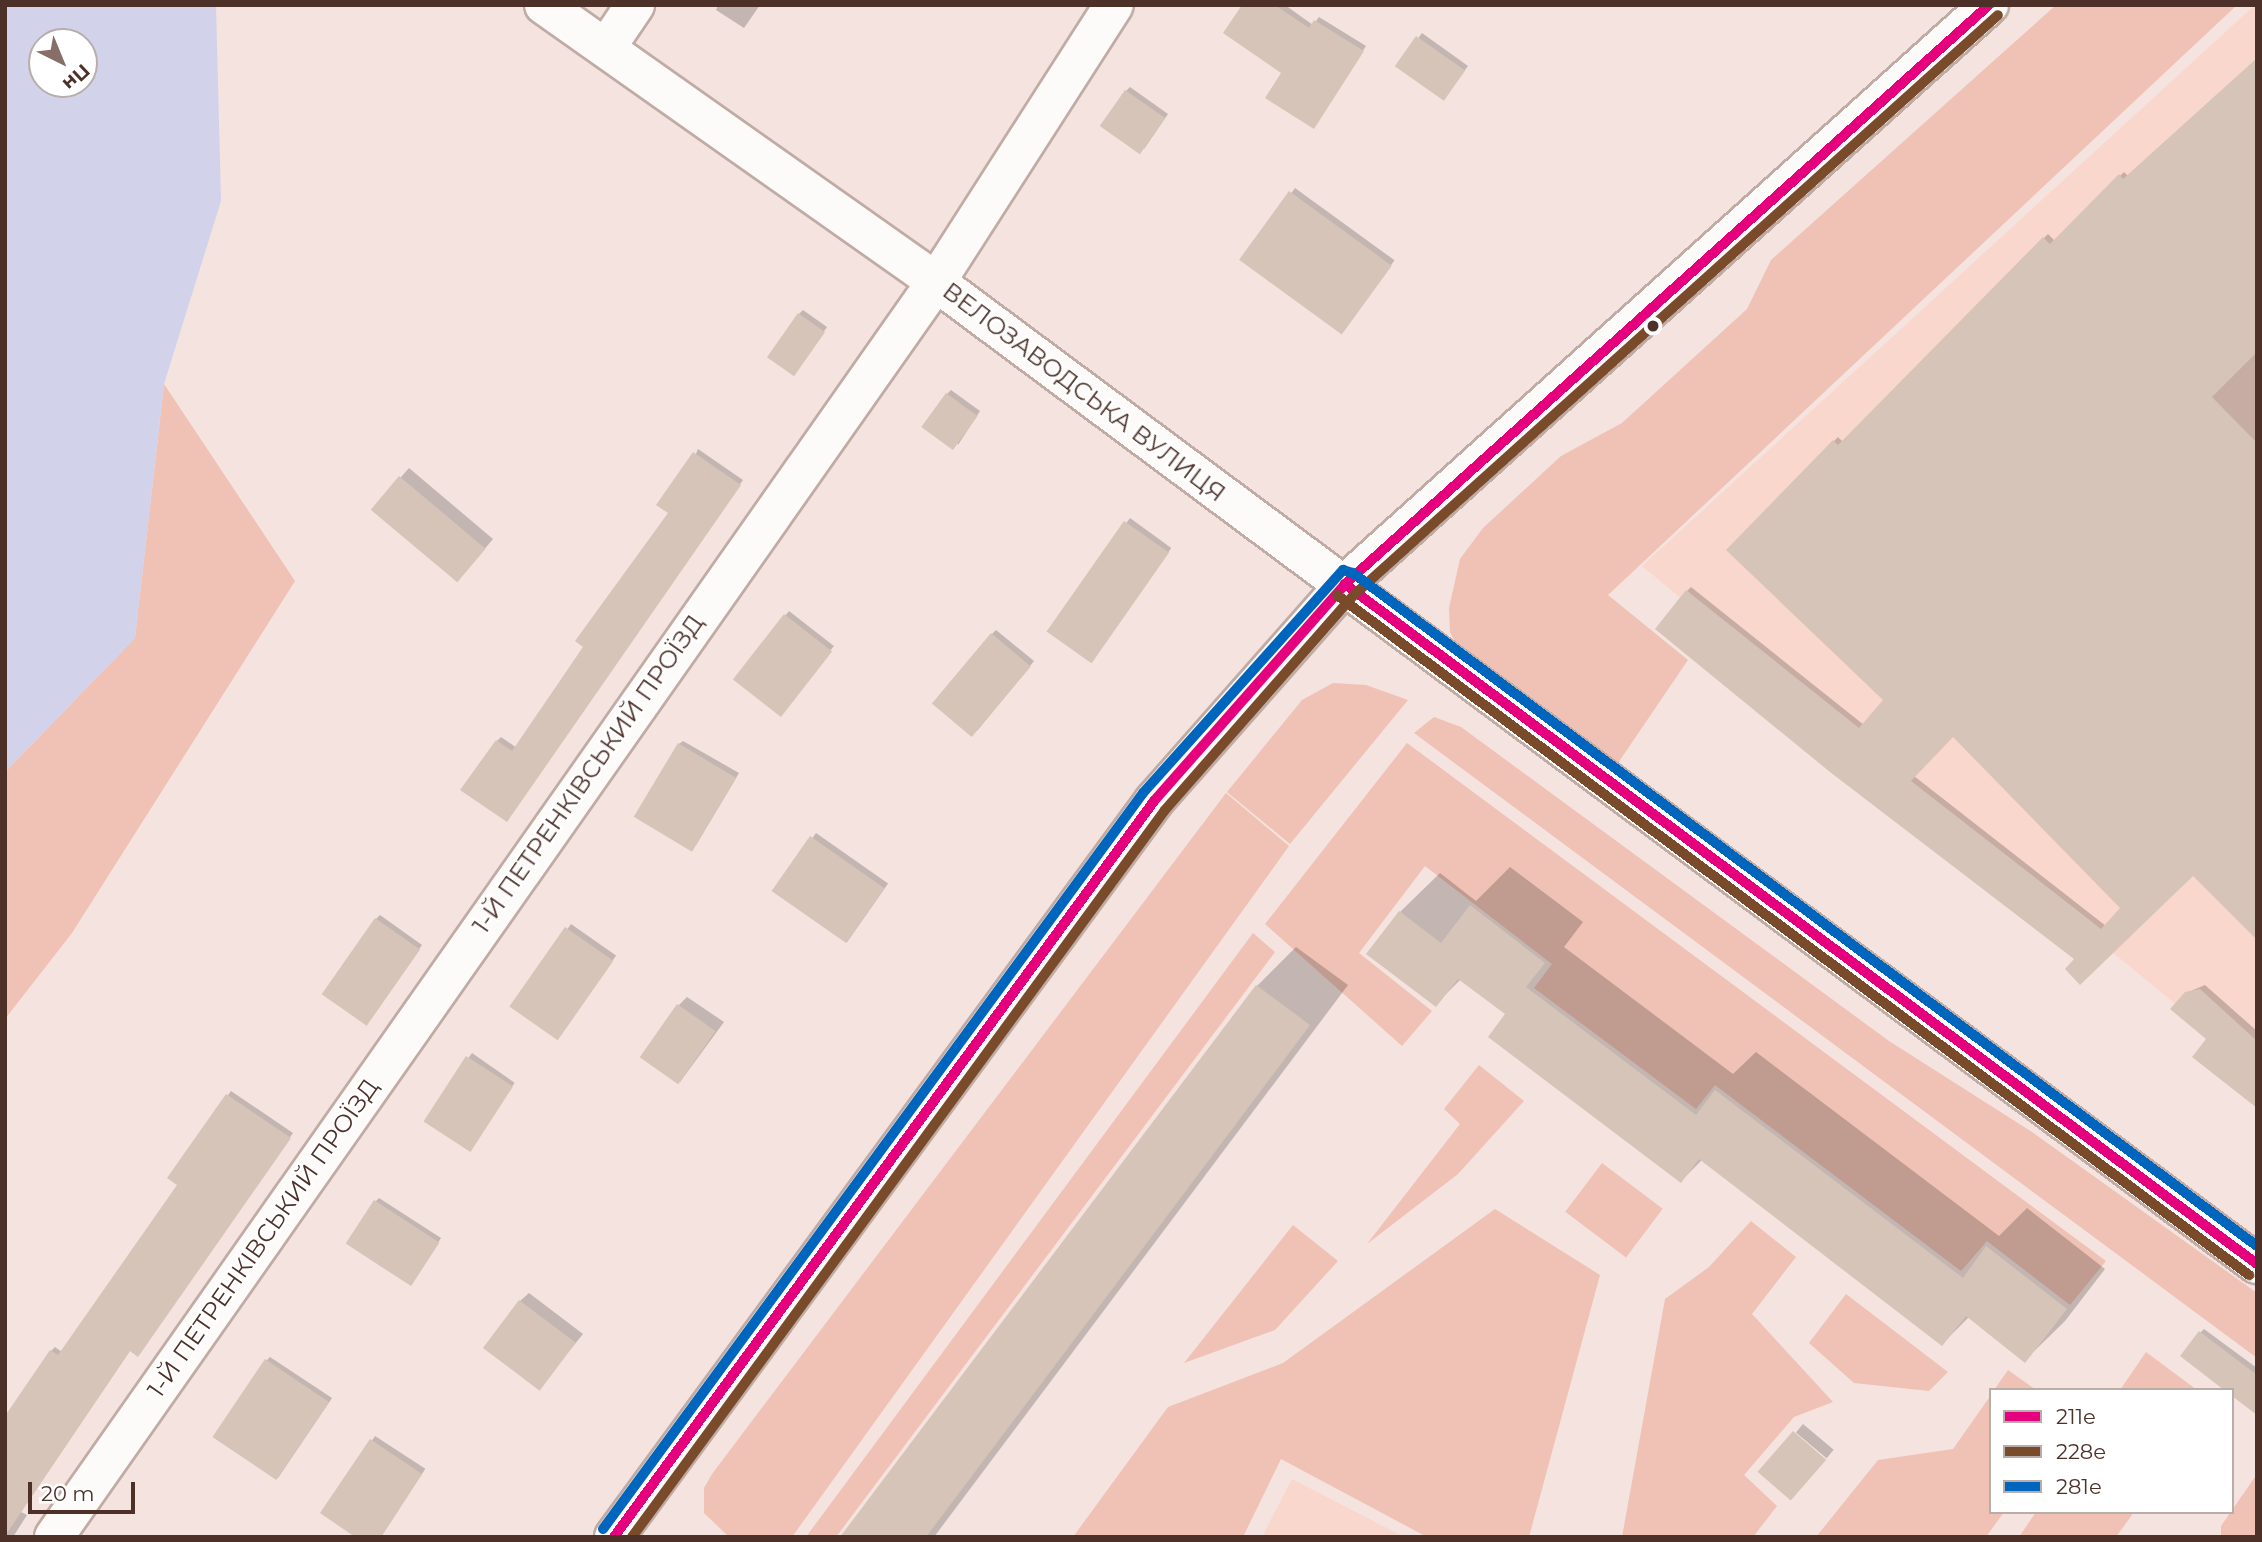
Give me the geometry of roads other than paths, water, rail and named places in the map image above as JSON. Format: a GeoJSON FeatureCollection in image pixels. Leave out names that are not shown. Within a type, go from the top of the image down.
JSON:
{"type":"FeatureCollection","features":[{"type":"Feature","properties":{"kind":"street","name":"ВЕЛОЗАВОДСЬКА ВУЛИЦЯ"},"geometry":{"type":"LineString","coordinates":[[544,5],[936,282],[2257,1264]]}},
{"type":"Feature","properties":{"kind":"street"},"geometry":{"type":"LineString","coordinates":[[606,48],[635,5]]}},
{"type":"Feature","properties":{"kind":"street","name":"1-Й ПЕТРЕНКІВСЬКИЙ ПРОЇЗД"},"geometry":{"type":"LineString","coordinates":[[54,1537],[936,282],[1114,5]]}},
{"type":"Feature","properties":{"kind":"street"},"geometry":{"type":"LineString","coordinates":[[614,1537],[1154,801],[1345,584],[1989,5]]}},
{"type":"Feature","properties":{"kind":"water"},"geometry":{"type":"Polygon","coordinates":[[[5,5],[216,5],[221,201],[164,384],[135,638],[5,772],[5,5]]]}}]}
